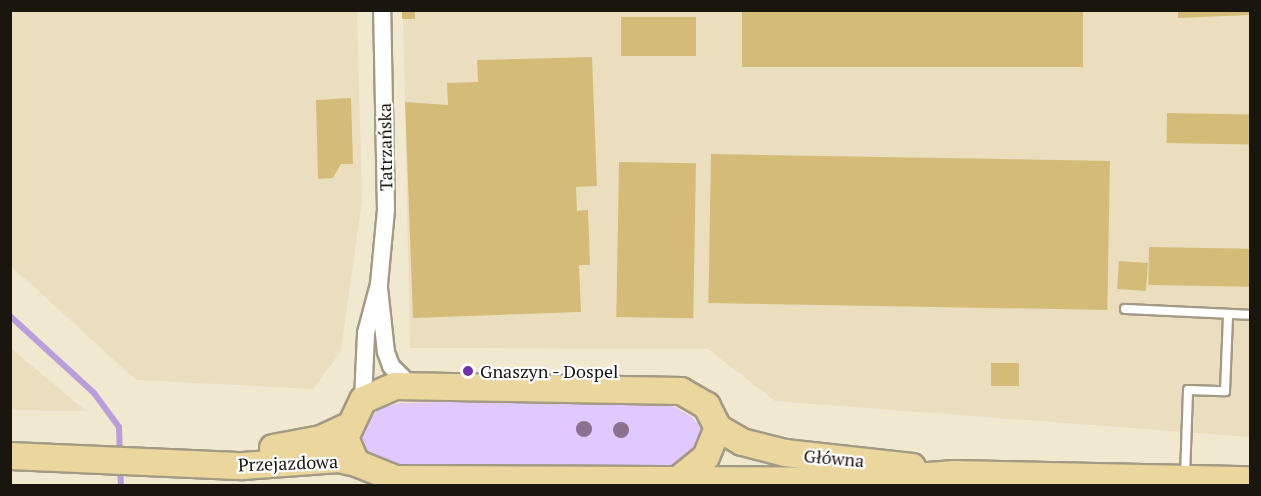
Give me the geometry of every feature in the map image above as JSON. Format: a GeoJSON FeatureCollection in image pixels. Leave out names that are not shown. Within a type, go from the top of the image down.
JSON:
{"type":"FeatureCollection","features":[{"type":"Feature","properties":{"kind":"main road"},"geometry":{"type":"LineString","coordinates":[[356,463],[348,451],[347,427],[363,400],[395,386],[681,392],[707,406],[718,428],[706,456],[680,478]]}},
{"type":"Feature","properties":{"kind":"main road","name":"Przejazdowa"},"geometry":{"type":"LineString","coordinates":[[172,459],[284,447],[347,427]]}},
{"type":"Feature","properties":{"kind":"main road","name":"Główna"},"geometry":{"type":"LineString","coordinates":[[718,428],[741,442],[785,453],[954,474]]}},
{"type":"Feature","properties":{"kind":"main road","name":"Przejazdowa"},"geometry":{"type":"LineString","coordinates":[[10,456],[172,459],[243,466],[339,459],[356,463],[396,479],[680,478]]}},
{"type":"Feature","properties":{"kind":"main road","name":"Główna"},"geometry":{"type":"LineString","coordinates":[[680,478],[863,481],[954,474],[1251,480]]}},
{"type":"Feature","properties":{"kind":"street","name":"Tatrzańska"},"geometry":{"type":"LineString","coordinates":[[363,400],[366,333],[379,284],[386,210],[382,10]]}},
{"type":"Feature","properties":{"kind":"street","name":"Tatrzańska"},"geometry":{"type":"LineString","coordinates":[[379,284],[386,352],[395,372],[412,387]]}},
{"type":"Feature","properties":{"kind":"lane"},"geometry":{"type":"LineString","coordinates":[[1125,309],[1251,315]]}},
{"type":"Feature","properties":{"kind":"lane"},"geometry":{"type":"LineString","coordinates":[[1185,477],[1188,390],[1225,392],[1228,315]]}},
{"type":"Feature","properties":{"kind":"shaded area"},"geometry":{"type":"Polygon","coordinates":[[[11,11],[357,11],[362,200],[341,351],[313,389],[136,380],[11,266],[11,11]]]}},
{"type":"Feature","properties":{"kind":"shaded area"},"geometry":{"type":"Polygon","coordinates":[[[403,11],[1250,11],[1250,437],[775,401],[708,349],[410,348],[403,11]]]}},
{"type":"Feature","properties":{"kind":"shaded area"},"geometry":{"type":"Polygon","coordinates":[[[11,348],[86,411],[11,410],[11,348]]]}},
{"type":"Feature","properties":{"kind":"shaded area"},"geometry":{"type":"Polygon","coordinates":[[[660,399],[692,417],[705,433],[697,452],[668,468],[401,470],[374,460],[360,447],[366,422],[380,408],[401,403],[660,399]]]}},
{"type":"Feature","properties":{"kind":"building"},"geometry":{"type":"Polygon","coordinates":[[[402,10],[415,10],[415,19],[402,19],[402,10]]]}},
{"type":"Feature","properties":{"kind":"building"},"geometry":{"type":"Polygon","coordinates":[[[742,10],[1083,10],[1083,67],[742,67],[742,10]]]}},
{"type":"Feature","properties":{"kind":"building"},"geometry":{"type":"Polygon","coordinates":[[[1178,10],[1250,10],[1250,15],[1178,18],[1178,10]]]}},
{"type":"Feature","properties":{"kind":"building"},"geometry":{"type":"Polygon","coordinates":[[[621,17],[696,17],[696,56],[621,56],[621,17]]]}},
{"type":"Feature","properties":{"kind":"building"},"geometry":{"type":"Polygon","coordinates":[[[592,57],[597,186],[576,187],[577,211],[588,210],[590,265],[579,265],[581,312],[413,318],[405,102],[448,105],[447,83],[478,82],[477,60],[592,57]]]}},
{"type":"Feature","properties":{"kind":"building"},"geometry":{"type":"Polygon","coordinates":[[[351,98],[353,164],[341,164],[333,178],[318,179],[316,100],[351,98]]]}},
{"type":"Feature","properties":{"kind":"building"},"geometry":{"type":"Polygon","coordinates":[[[1167,113],[1250,114],[1249,144],[1166,143],[1167,113]]]}},
{"type":"Feature","properties":{"kind":"building"},"geometry":{"type":"Polygon","coordinates":[[[711,154],[1110,161],[1107,310],[708,303],[711,154]]]}},
{"type":"Feature","properties":{"kind":"building"},"geometry":{"type":"Polygon","coordinates":[[[619,162],[696,163],[693,318],[616,317],[619,162]]]}},
{"type":"Feature","properties":{"kind":"building"},"geometry":{"type":"Polygon","coordinates":[[[1149,247],[1250,249],[1249,287],[1148,285],[1149,247]]]}},
{"type":"Feature","properties":{"kind":"building"},"geometry":{"type":"Polygon","coordinates":[[[1119,261],[1148,263],[1146,291],[1117,289],[1119,261]]]}},
{"type":"Feature","properties":{"kind":"building"},"geometry":{"type":"Polygon","coordinates":[[[991,363],[1019,363],[1019,386],[991,386],[991,363]]]}},
{"type":"Feature","properties":{"kind":"waterway"},"geometry":{"type":"LineString","coordinates":[[10,316],[94,393],[119,427],[120,453]]}},
{"type":"Feature","properties":{"kind":"waterway"},"geometry":{"type":"LineString","coordinates":[[120,467],[121,486]]}},
{"type":"Feature","properties":{"kind":"place","name":"Gnaszyn - Dospel"},"geometry":{"type":"Point","coordinates":[468,371]}}]}
